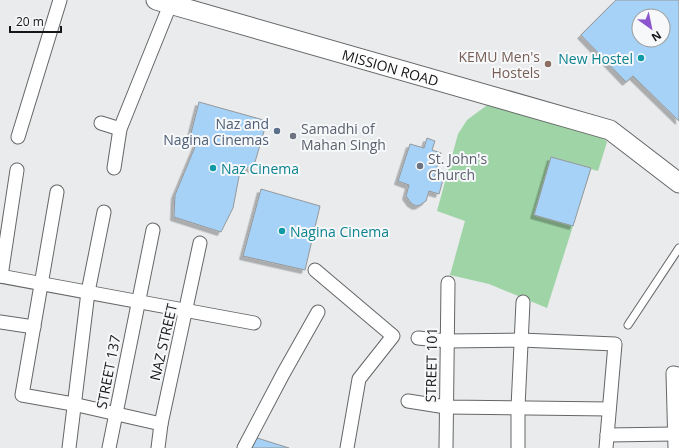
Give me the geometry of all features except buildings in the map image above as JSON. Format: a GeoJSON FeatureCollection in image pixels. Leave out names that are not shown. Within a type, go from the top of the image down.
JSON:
{"type":"FeatureCollection","features":[{"type":"Feature","properties":{"kind":"street"},"geometry":{"type":"LineString","coordinates":[[18,137],[60,0]]}},
{"type":"Feature","properties":{"kind":"street"},"geometry":{"type":"LineString","coordinates":[[114,168],[120,129],[163,2]]}},
{"type":"Feature","properties":{"kind":"street","name":"MISSION ROAD"},"geometry":{"type":"LineString","coordinates":[[163,2],[610,130],[679,183]]}},
{"type":"Feature","properties":{"kind":"street"},"geometry":{"type":"LineString","coordinates":[[101,123],[120,129]]}},
{"type":"Feature","properties":{"kind":"street"},"geometry":{"type":"LineString","coordinates":[[18,170],[0,276],[254,323]]}},
{"type":"Feature","properties":{"kind":"street"},"geometry":{"type":"LineString","coordinates":[[57,192],[40,283],[22,395],[73,404],[161,424]]}},
{"type":"Feature","properties":{"kind":"street"},"geometry":{"type":"LineString","coordinates":[[69,448],[73,404],[88,292],[104,212]]}},
{"type":"Feature","properties":{"kind":"street","name":"STREET 137"},"geometry":{"type":"LineString","coordinates":[[109,448],[153,230]]}},
{"type":"Feature","properties":{"kind":"street","name":"NAZ STREET"},"geometry":{"type":"LineString","coordinates":[[158,448],[161,424],[200,243]]}},
{"type":"Feature","properties":{"kind":"street"},"geometry":{"type":"LineString","coordinates":[[315,270],[393,336],[359,379],[348,448]]}},
{"type":"Feature","properties":{"kind":"street","name":"STREET 101"},"geometry":{"type":"LineString","coordinates":[[446,448],[448,283]]}},
{"type":"Feature","properties":{"kind":"street"},"geometry":{"type":"LineString","coordinates":[[518,448],[518,407],[523,302]]}},
{"type":"Feature","properties":{"kind":"street"},"geometry":{"type":"LineString","coordinates":[[244,448],[318,312]]}},
{"type":"Feature","properties":{"kind":"street"},"geometry":{"type":"LineString","coordinates":[[0,322],[34,327]]}},
{"type":"Feature","properties":{"kind":"street"},"geometry":{"type":"LineString","coordinates":[[418,338],[447,341],[521,340],[616,344],[606,448]]}},
{"type":"Feature","properties":{"kind":"street"},"geometry":{"type":"LineString","coordinates":[[675,448],[672,374],[679,374]]}},
{"type":"Feature","properties":{"kind":"street"},"geometry":{"type":"LineString","coordinates":[[408,401],[446,407],[609,409]]}},
{"type":"Feature","properties":{"kind":"street"},"geometry":{"type":"LineString","coordinates":[[607,435],[674,434]]}},
{"type":"Feature","properties":{"kind":"lane"},"geometry":{"type":"LineString","coordinates":[[628,326],[679,248]]}},
{"type":"Feature","properties":{"kind":"green space"},"geometry":{"type":"Polygon","coordinates":[[[490,103],[600,134],[607,142],[598,171],[591,169],[547,308],[489,284],[450,275],[465,221],[437,211],[458,134],[467,120],[490,103]]]}},
{"type":"Feature","properties":{"kind":"place","name":"New Hostel"},"geometry":{"type":"Point","coordinates":[641,58]}},
{"type":"Feature","properties":{"kind":"place","name":"KEMU Men's Hostels"},"geometry":{"type":"Point","coordinates":[548,64]}},
{"type":"Feature","properties":{"kind":"place","name":"Naz and Nagina Cinemas"},"geometry":{"type":"Point","coordinates":[277,131]}},
{"type":"Feature","properties":{"kind":"place","name":"Samadhi of Mahan Singh"},"geometry":{"type":"Point","coordinates":[293,136]}},
{"type":"Feature","properties":{"kind":"place","name":"St. John's Church"},"geometry":{"type":"Point","coordinates":[420,166]}},
{"type":"Feature","properties":{"kind":"place","name":"Naz Cinema"},"geometry":{"type":"Point","coordinates":[213,168]}},
{"type":"Feature","properties":{"kind":"place","name":"Nagina Cinema"},"geometry":{"type":"Point","coordinates":[282,231]}}]}
